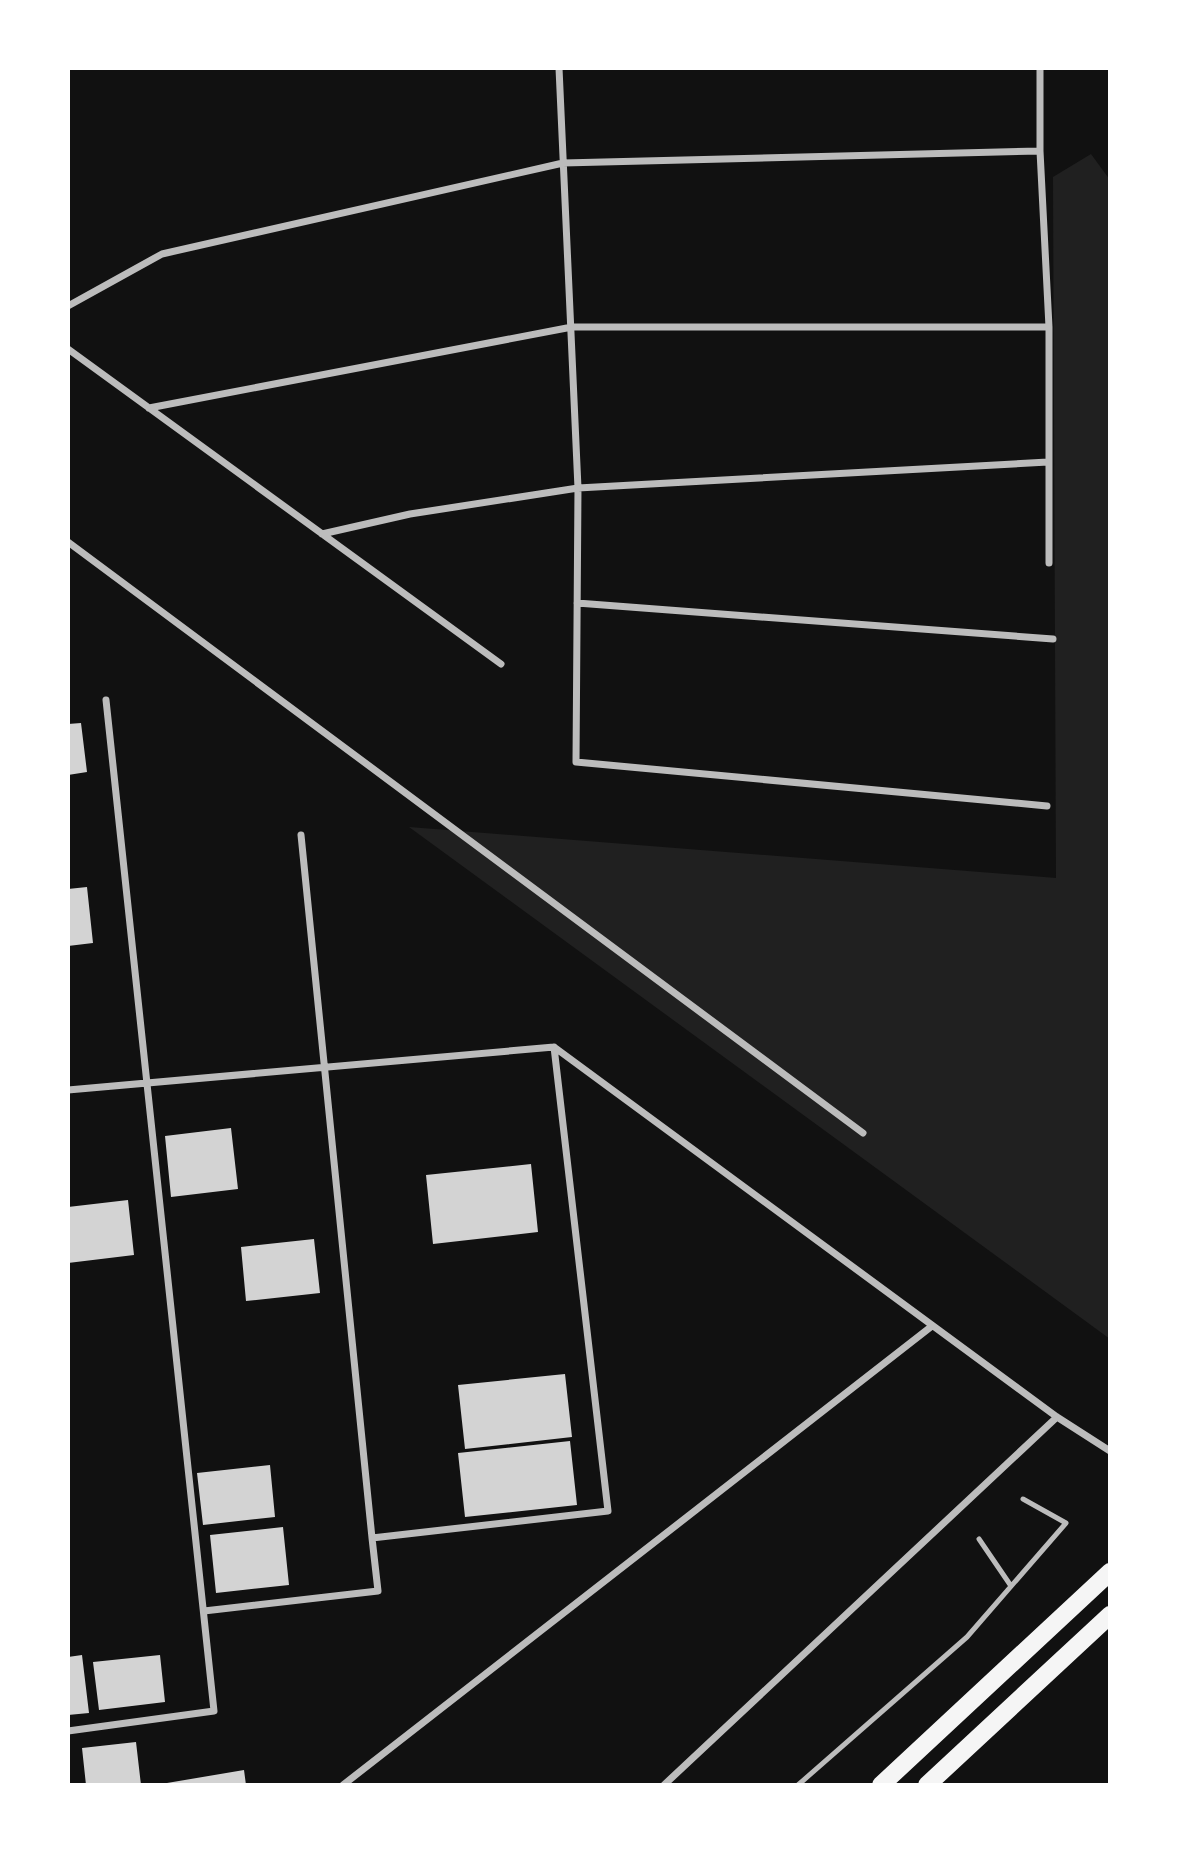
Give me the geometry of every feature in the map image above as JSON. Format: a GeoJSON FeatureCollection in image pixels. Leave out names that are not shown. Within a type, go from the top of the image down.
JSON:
{"type":"FeatureCollection","features":[{"type":"Feature","properties":{"kind":"main road"},"geometry":{"type":"LineString","coordinates":[[881,1785],[1110,1572]]}},
{"type":"Feature","properties":{"kind":"main road"},"geometry":{"type":"LineString","coordinates":[[927,1785],[1110,1615]]}},
{"type":"Feature","properties":{"kind":"street"},"geometry":{"type":"LineString","coordinates":[[559,68],[578,488],[576,762],[1047,806]]}},
{"type":"Feature","properties":{"kind":"street"},"geometry":{"type":"LineString","coordinates":[[1040,68],[1040,151],[1049,327],[1049,563]]}},
{"type":"Feature","properties":{"kind":"street"},"geometry":{"type":"LineString","coordinates":[[68,306],[162,254],[564,163],[1040,151]]}},
{"type":"Feature","properties":{"kind":"street"},"geometry":{"type":"LineString","coordinates":[[149,408],[572,327],[1049,327]]}},
{"type":"Feature","properties":{"kind":"street"},"geometry":{"type":"LineString","coordinates":[[68,349],[501,664]]}},
{"type":"Feature","properties":{"kind":"street"},"geometry":{"type":"LineString","coordinates":[[322,534],[410,514],[578,488],[1048,462]]}},
{"type":"Feature","properties":{"kind":"street"},"geometry":{"type":"LineString","coordinates":[[68,542],[863,1133]]}},
{"type":"Feature","properties":{"kind":"street"},"geometry":{"type":"LineString","coordinates":[[577,603],[1054,639]]}},
{"type":"Feature","properties":{"kind":"street"},"geometry":{"type":"LineString","coordinates":[[68,1731],[214,1712],[106,700]]}},
{"type":"Feature","properties":{"kind":"street"},"geometry":{"type":"LineString","coordinates":[[204,1611],[378,1591],[301,835]]}},
{"type":"Feature","properties":{"kind":"street"},"geometry":{"type":"LineString","coordinates":[[68,1090],[554,1047],[1056,1418],[1110,1451]]}},
{"type":"Feature","properties":{"kind":"street"},"geometry":{"type":"LineString","coordinates":[[372,1538],[608,1511],[554,1047]]}},
{"type":"Feature","properties":{"kind":"street"},"geometry":{"type":"LineString","coordinates":[[343,1785],[932,1326]]}},
{"type":"Feature","properties":{"kind":"street"},"geometry":{"type":"LineString","coordinates":[[664,1785],[1056,1418]]}},
{"type":"Feature","properties":{"kind":"lane"},"geometry":{"type":"LineString","coordinates":[[798,1785],[967,1637],[1066,1523],[1023,1499]]}},
{"type":"Feature","properties":{"kind":"lane"},"geometry":{"type":"LineString","coordinates":[[979,1539],[1011,1586]]}},
{"type":"Feature","properties":{"kind":"shaded area"},"geometry":{"type":"Polygon","coordinates":[[[1091,154],[1110,180],[1110,1339],[409,827],[1056,878],[1053,177],[1091,154]]]}},
{"type":"Feature","properties":{"kind":"building"},"geometry":{"type":"Polygon","coordinates":[[[81,723],[87,772],[68,775],[68,724],[81,723]]]}},
{"type":"Feature","properties":{"kind":"building"},"geometry":{"type":"Polygon","coordinates":[[[87,887],[93,943],[68,946],[68,889],[87,887]]]}},
{"type":"Feature","properties":{"kind":"building"},"geometry":{"type":"Polygon","coordinates":[[[231,1128],[238,1189],[171,1197],[165,1136],[231,1128]]]}},
{"type":"Feature","properties":{"kind":"building"},"geometry":{"type":"Polygon","coordinates":[[[531,1164],[538,1232],[433,1244],[426,1175],[531,1164]]]}},
{"type":"Feature","properties":{"kind":"building"},"geometry":{"type":"Polygon","coordinates":[[[128,1200],[134,1255],[68,1263],[68,1207],[128,1200]]]}},
{"type":"Feature","properties":{"kind":"building"},"geometry":{"type":"Polygon","coordinates":[[[314,1239],[320,1293],[246,1301],[241,1247],[314,1239]]]}},
{"type":"Feature","properties":{"kind":"building"},"geometry":{"type":"Polygon","coordinates":[[[565,1374],[572,1437],[465,1449],[458,1385],[565,1374]]]}},
{"type":"Feature","properties":{"kind":"building"},"geometry":{"type":"Polygon","coordinates":[[[570,1441],[577,1505],[465,1517],[458,1453],[570,1441]]]}},
{"type":"Feature","properties":{"kind":"building"},"geometry":{"type":"Polygon","coordinates":[[[270,1465],[275,1517],[203,1525],[197,1473],[270,1465]]]}},
{"type":"Feature","properties":{"kind":"building"},"geometry":{"type":"Polygon","coordinates":[[[283,1527],[289,1585],[216,1593],[210,1535],[283,1527]]]}},
{"type":"Feature","properties":{"kind":"building"},"geometry":{"type":"Polygon","coordinates":[[[82,1655],[89,1713],[68,1715],[68,1657],[82,1655]]]}},
{"type":"Feature","properties":{"kind":"building"},"geometry":{"type":"Polygon","coordinates":[[[160,1655],[165,1702],[99,1710],[93,1662],[160,1655]]]}},
{"type":"Feature","properties":{"kind":"building"},"geometry":{"type":"Polygon","coordinates":[[[136,1742],[141,1785],[86,1785],[82,1748],[136,1742]]]}},
{"type":"Feature","properties":{"kind":"building"},"geometry":{"type":"Polygon","coordinates":[[[244,1770],[246,1785],[167,1785],[167,1783],[244,1770]]]}}]}
